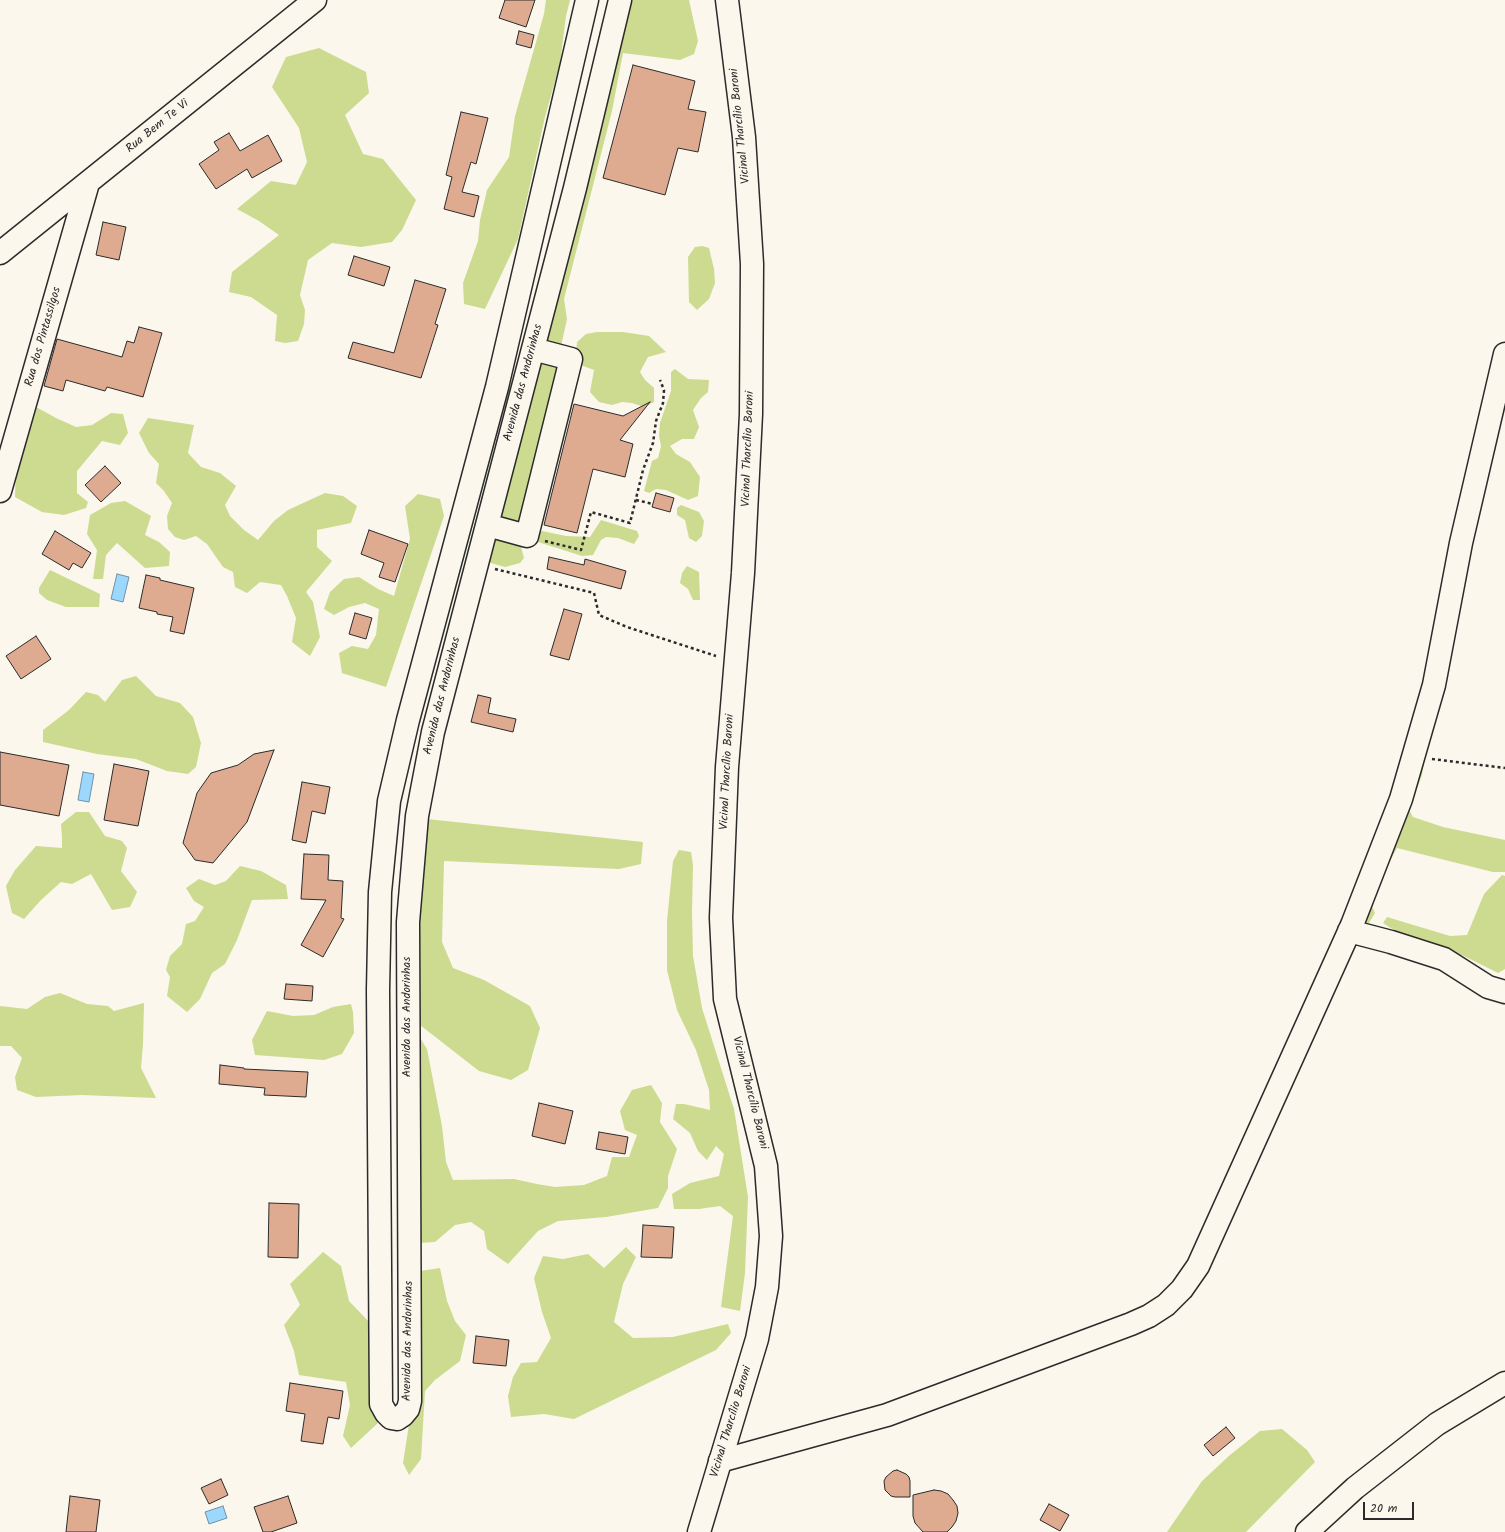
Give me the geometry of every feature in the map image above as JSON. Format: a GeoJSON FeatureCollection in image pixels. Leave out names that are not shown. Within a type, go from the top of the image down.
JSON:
{"type":"FeatureCollection","features":[{"type":"Feature","properties":{"kind":"street","name":"Rua Bem Te Vi"},"geometry":{"type":"LineString","coordinates":[[0,253],[315,0]]}},
{"type":"Feature","properties":{"kind":"street","name":"Avenida das Andorinhas"},"geometry":{"type":"LineString","coordinates":[[587,0],[497,387],[408,720],[389,802],[380,892],[378,990],[381,1404],[391,1418],[397,1419],[408,1409],[410,1400],[408,922],[417,816],[433,732],[575,188],[620,0]]}},
{"type":"Feature","properties":{"kind":"street","name":"Vicinal Tharcílio Baroni"},"geometry":{"type":"LineString","coordinates":[[699,1532],[757,1339],[767,1287],[771,1236],[766,1166],[725,999],[721,918],[728,767],[743,573],[751,414],[752,264],[744,137],[727,0]]}},
{"type":"Feature","properties":{"kind":"street","name":"Rua dos Pintassilgos"},"geometry":{"type":"LineString","coordinates":[[0,491],[88,183]]}},
{"type":"Feature","properties":{"kind":"street"},"geometry":{"type":"LineString","coordinates":[[487,525],[527,536],[571,359],[533,349]]}},
{"type":"Feature","properties":{"kind":"street"},"geometry":{"type":"LineString","coordinates":[[720,1461],[887,1415],[1131,1324],[1166,1305],[1182,1289],[1198,1266],[1349,931],[1401,799],[1434,685],[1461,543],[1499,409],[1505,354]]}},
{"type":"Feature","properties":{"kind":"street"},"geometry":{"type":"LineString","coordinates":[[1349,931],[1391,942],[1444,959],[1488,987],[1505,992]]}},
{"type":"Feature","properties":{"kind":"street"},"geometry":{"type":"LineString","coordinates":[[1307,1532],[1355,1488],[1437,1424],[1505,1383]]}},
{"type":"Feature","properties":{"kind":"path"},"geometry":{"type":"LineString","coordinates":[[527,536],[581,550],[591,512],[630,523],[643,470],[653,443],[656,421],[663,403],[664,390],[660,380]]}},
{"type":"Feature","properties":{"kind":"path"},"geometry":{"type":"LineString","coordinates":[[636,500],[653,504]]}},
{"type":"Feature","properties":{"kind":"path"},"geometry":{"type":"LineString","coordinates":[[477,565],[594,593],[599,615],[628,627],[736,662]]}},
{"type":"Feature","properties":{"kind":"path"},"geometry":{"type":"LineString","coordinates":[[1414,756],[1505,768]]}},
{"type":"Feature","properties":{"kind":"green space"},"geometry":{"type":"Polygon","coordinates":[[[546,0],[570,0],[566,16],[560,63],[545,117],[518,239],[485,309],[464,304],[463,283],[478,241],[480,220],[487,190],[509,157],[515,116],[544,14],[546,0]]]}},
{"type":"Feature","properties":{"kind":"green space"},"geometry":{"type":"Polygon","coordinates":[[[624,0],[689,0],[698,41],[694,54],[680,60],[623,53],[612,111],[564,299],[567,319],[561,346],[541,340],[624,0]]]}},
{"type":"Feature","properties":{"kind":"green space"},"geometry":{"type":"Polygon","coordinates":[[[319,48],[366,72],[369,93],[345,115],[363,154],[383,159],[416,200],[402,230],[392,242],[361,247],[332,243],[308,260],[300,295],[305,310],[304,324],[298,341],[285,343],[275,341],[277,315],[251,297],[229,292],[232,272],[279,235],[259,221],[237,209],[271,181],[296,185],[307,162],[299,128],[272,87],[286,57],[319,48]]]}},
{"type":"Feature","properties":{"kind":"green space"},"geometry":{"type":"Polygon","coordinates":[[[702,246],[709,248],[714,269],[715,283],[709,299],[697,310],[689,302],[688,257],[695,247],[702,246]]]}},
{"type":"Feature","properties":{"kind":"green space"},"geometry":{"type":"Polygon","coordinates":[[[597,332],[623,332],[649,336],[666,352],[648,357],[640,372],[645,380],[654,388],[654,402],[644,407],[632,403],[622,402],[612,405],[599,402],[590,392],[594,370],[575,363],[577,342],[586,334],[597,332]]]}},
{"type":"Feature","properties":{"kind":"green space"},"geometry":{"type":"Polygon","coordinates":[[[544,358],[563,365],[520,519],[515,524],[493,521],[532,374],[544,358]]]}},
{"type":"Feature","properties":{"kind":"green space"},"geometry":{"type":"Polygon","coordinates":[[[675,369],[688,379],[709,380],[708,392],[701,398],[693,410],[699,427],[694,439],[682,439],[670,446],[676,454],[690,462],[700,477],[698,496],[688,500],[666,490],[656,489],[649,493],[644,491],[652,461],[658,458],[661,446],[659,436],[660,423],[671,391],[671,372],[675,369]]]}},
{"type":"Feature","properties":{"kind":"green space"},"geometry":{"type":"Polygon","coordinates":[[[36,407],[76,427],[92,425],[111,413],[123,414],[128,433],[120,445],[102,441],[77,471],[77,493],[88,502],[86,508],[64,515],[42,512],[15,497],[16,466],[36,407]]]}},
{"type":"Feature","properties":{"kind":"green space"},"geometry":{"type":"Polygon","coordinates":[[[148,418],[194,425],[188,453],[201,467],[220,473],[236,486],[225,505],[230,516],[244,530],[258,540],[274,521],[288,510],[325,493],[343,496],[357,506],[351,523],[317,530],[317,547],[332,561],[306,592],[313,602],[320,637],[310,656],[292,642],[296,618],[281,585],[260,582],[247,593],[235,587],[233,572],[223,567],[207,544],[196,536],[184,540],[175,537],[168,529],[167,516],[172,503],[164,491],[156,483],[159,464],[149,453],[139,433],[148,418]]]}},
{"type":"Feature","properties":{"kind":"green space"},"geometry":{"type":"Polygon","coordinates":[[[418,494],[440,499],[444,516],[386,687],[342,673],[339,653],[352,646],[368,649],[376,635],[379,609],[365,603],[349,607],[334,615],[324,609],[330,592],[344,579],[359,577],[378,589],[394,596],[410,539],[405,506],[418,494]]]}},
{"type":"Feature","properties":{"kind":"green space"},"geometry":{"type":"Polygon","coordinates":[[[125,501],[151,516],[145,535],[159,542],[170,552],[169,566],[145,568],[117,543],[106,555],[103,579],[93,579],[97,550],[87,534],[90,515],[111,503],[125,501]]]}},
{"type":"Feature","properties":{"kind":"green space"},"geometry":{"type":"Polygon","coordinates":[[[681,505],[699,512],[704,521],[702,536],[696,542],[689,538],[685,520],[677,515],[677,508],[681,505]]]}},
{"type":"Feature","properties":{"kind":"green space"},"geometry":{"type":"Polygon","coordinates":[[[601,520],[637,531],[639,536],[634,544],[618,538],[606,537],[601,540],[593,555],[582,556],[538,542],[537,533],[542,531],[566,536],[590,537],[601,520]]]}},
{"type":"Feature","properties":{"kind":"green space"},"geometry":{"type":"Polygon","coordinates":[[[490,533],[520,543],[524,558],[520,563],[505,567],[484,561],[490,533]]]}},
{"type":"Feature","properties":{"kind":"green space"},"geometry":{"type":"Polygon","coordinates":[[[687,566],[699,572],[700,600],[693,600],[688,589],[680,583],[682,573],[687,566]]]}},
{"type":"Feature","properties":{"kind":"green space"},"geometry":{"type":"Polygon","coordinates":[[[50,570],[100,594],[99,607],[66,607],[47,600],[39,593],[39,588],[50,570]]]}},
{"type":"Feature","properties":{"kind":"green space"},"geometry":{"type":"Polygon","coordinates":[[[136,676],[156,696],[180,703],[193,717],[201,743],[196,767],[188,774],[167,771],[136,759],[97,754],[43,742],[43,730],[69,710],[86,692],[98,695],[105,702],[122,680],[136,676]]]}},
{"type":"Feature","properties":{"kind":"green space"},"geometry":{"type":"Polygon","coordinates":[[[1424,763],[1422,775],[1409,810],[1413,817],[1443,827],[1505,840],[1505,872],[1493,872],[1397,848],[1385,870],[1371,904],[1375,913],[1369,923],[1359,922],[1415,765],[1424,763]]]}},
{"type":"Feature","properties":{"kind":"green space"},"geometry":{"type":"Polygon","coordinates":[[[76,812],[89,812],[105,836],[122,841],[127,848],[121,871],[137,892],[130,907],[112,910],[91,874],[72,884],[61,882],[41,900],[24,919],[12,913],[6,886],[15,870],[36,846],[62,848],[61,824],[76,812]]]}},
{"type":"Feature","properties":{"kind":"green space"},"geometry":{"type":"Polygon","coordinates":[[[427,819],[643,842],[641,864],[619,869],[444,861],[442,942],[453,968],[484,980],[530,1006],[540,1028],[528,1070],[511,1080],[479,1071],[420,1025],[414,948],[427,819]]]}},
{"type":"Feature","properties":{"kind":"green space"},"geometry":{"type":"Polygon","coordinates":[[[679,850],[691,852],[693,865],[693,956],[702,1008],[734,1109],[748,1197],[745,1273],[740,1311],[721,1307],[733,1216],[720,1206],[699,1209],[674,1209],[672,1194],[690,1183],[719,1176],[724,1154],[716,1146],[707,1160],[698,1151],[690,1133],[673,1119],[676,1104],[684,1104],[710,1110],[709,1090],[696,1050],[677,1010],[667,970],[667,921],[673,861],[679,850]]]}},
{"type":"Feature","properties":{"kind":"green space"},"geometry":{"type":"Polygon","coordinates":[[[240,866],[261,871],[286,885],[288,899],[252,900],[237,940],[225,964],[212,973],[200,999],[187,1012],[167,996],[170,977],[166,970],[170,956],[182,944],[186,924],[195,921],[204,907],[194,901],[186,888],[199,879],[215,885],[226,881],[240,866]]]}},
{"type":"Feature","properties":{"kind":"green space"},"geometry":{"type":"Polygon","coordinates":[[[1502,875],[1505,876],[1505,969],[1498,973],[1464,956],[1406,938],[1383,923],[1387,917],[1450,936],[1467,935],[1484,894],[1502,875]]]}},
{"type":"Feature","properties":{"kind":"green space"},"geometry":{"type":"Polygon","coordinates":[[[60,993],[87,1004],[108,1006],[114,1011],[144,1003],[141,1068],[156,1098],[82,1095],[36,1097],[17,1090],[15,1077],[22,1058],[11,1046],[0,1046],[0,1006],[27,1009],[45,997],[60,993]]]}},
{"type":"Feature","properties":{"kind":"green space"},"geometry":{"type":"Polygon","coordinates":[[[351,1004],[354,1033],[342,1054],[324,1060],[255,1055],[252,1040],[267,1011],[293,1016],[314,1015],[333,1007],[351,1004]]]}},
{"type":"Feature","properties":{"kind":"green space"},"geometry":{"type":"Polygon","coordinates":[[[419,1036],[427,1049],[442,1126],[446,1162],[453,1180],[514,1179],[555,1187],[584,1185],[607,1176],[612,1157],[629,1157],[637,1135],[625,1130],[620,1111],[632,1090],[651,1085],[662,1103],[660,1122],[677,1149],[668,1176],[668,1188],[658,1208],[606,1217],[558,1221],[538,1231],[508,1264],[487,1249],[484,1231],[471,1222],[455,1225],[435,1242],[419,1243],[419,1036]]]}},
{"type":"Feature","properties":{"kind":"green space"},"geometry":{"type":"Polygon","coordinates":[[[626,1247],[636,1257],[623,1284],[614,1322],[633,1338],[673,1337],[728,1324],[731,1333],[716,1350],[574,1419],[544,1414],[511,1417],[508,1396],[513,1377],[521,1363],[537,1362],[551,1338],[542,1312],[534,1278],[543,1256],[563,1259],[588,1254],[604,1268],[626,1247]]]}},
{"type":"Feature","properties":{"kind":"green space"},"geometry":{"type":"Polygon","coordinates":[[[323,1252],[341,1266],[349,1301],[371,1324],[373,1380],[378,1423],[351,1448],[343,1436],[350,1405],[346,1382],[299,1375],[294,1351],[284,1325],[300,1305],[290,1284],[323,1252]]]}},
{"type":"Feature","properties":{"kind":"green space"},"geometry":{"type":"Polygon","coordinates":[[[440,1268],[447,1301],[455,1321],[466,1335],[460,1361],[435,1380],[425,1391],[421,1459],[409,1475],[403,1463],[416,1380],[420,1271],[440,1268]]]}},
{"type":"Feature","properties":{"kind":"green space"},"geometry":{"type":"Polygon","coordinates":[[[1282,1429],[1307,1450],[1315,1462],[1246,1532],[1167,1532],[1202,1481],[1230,1455],[1260,1431],[1282,1429]]]}},
{"type":"Feature","properties":{"kind":"water"},"geometry":{"type":"Polygon","coordinates":[[[117,574],[129,577],[123,602],[111,599],[117,574]]]}},
{"type":"Feature","properties":{"kind":"water"},"geometry":{"type":"Polygon","coordinates":[[[83,772],[94,774],[89,802],[78,800],[83,772]]]}},
{"type":"Feature","properties":{"kind":"water"},"geometry":{"type":"Polygon","coordinates":[[[223,1506],[227,1518],[209,1524],[205,1512],[223,1506]]]}},
{"type":"Feature","properties":{"kind":"building"},"geometry":{"type":"Polygon","coordinates":[[[505,0],[535,0],[526,27],[499,18],[505,0]]]}},
{"type":"Feature","properties":{"kind":"building"},"geometry":{"type":"Polygon","coordinates":[[[519,31],[534,35],[531,48],[516,44],[519,31]]]}},
{"type":"Feature","properties":{"kind":"building"},"geometry":{"type":"Polygon","coordinates":[[[633,65],[695,81],[688,109],[706,112],[698,152],[678,148],[665,195],[603,178],[633,65]]]}},
{"type":"Feature","properties":{"kind":"building"},"geometry":{"type":"Polygon","coordinates":[[[461,112],[488,118],[476,164],[471,162],[462,192],[479,196],[474,217],[444,209],[452,177],[446,175],[461,112]]]}},
{"type":"Feature","properties":{"kind":"building"},"geometry":{"type":"Polygon","coordinates":[[[229,133],[240,151],[268,135],[282,161],[252,178],[247,169],[216,189],[199,164],[219,150],[214,142],[229,133]]]}},
{"type":"Feature","properties":{"kind":"building"},"geometry":{"type":"Polygon","coordinates":[[[103,222],[126,227],[119,260],[96,255],[103,222]]]}},
{"type":"Feature","properties":{"kind":"building"},"geometry":{"type":"Polygon","coordinates":[[[354,256],[390,267],[384,286],[348,275],[354,256]]]}},
{"type":"Feature","properties":{"kind":"building"},"geometry":{"type":"Polygon","coordinates":[[[415,280],[446,289],[435,324],[438,325],[421,378],[348,358],[353,342],[394,353],[415,280]]]}},
{"type":"Feature","properties":{"kind":"building"},"geometry":{"type":"Polygon","coordinates":[[[139,327],[162,333],[143,397],[107,387],[105,391],[66,380],[63,391],[44,386],[57,339],[122,357],[127,341],[134,343],[139,327]]]}},
{"type":"Feature","properties":{"kind":"building"},"geometry":{"type":"Polygon","coordinates":[[[650,402],[620,440],[633,444],[625,477],[593,469],[577,533],[544,525],[574,404],[623,416],[650,402]]]}},
{"type":"Feature","properties":{"kind":"building"},"geometry":{"type":"Polygon","coordinates":[[[105,466],[121,483],[101,502],[85,485],[105,466]]]}},
{"type":"Feature","properties":{"kind":"building"},"geometry":{"type":"Polygon","coordinates":[[[656,493],[674,498],[670,512],[652,507],[656,493]]]}},
{"type":"Feature","properties":{"kind":"building"},"geometry":{"type":"Polygon","coordinates":[[[369,530],[408,544],[395,582],[379,577],[384,563],[361,554],[369,530]]]}},
{"type":"Feature","properties":{"kind":"building"},"geometry":{"type":"Polygon","coordinates":[[[55,531],[91,553],[82,568],[73,563],[69,570],[42,554],[55,531]]]}},
{"type":"Feature","properties":{"kind":"building"},"geometry":{"type":"Polygon","coordinates":[[[549,557],[584,565],[585,559],[626,571],[621,589],[547,569],[549,557]]]}},
{"type":"Feature","properties":{"kind":"building"},"geometry":{"type":"Polygon","coordinates":[[[146,575],[194,588],[184,634],[170,631],[173,617],[139,608],[146,575]]]}},
{"type":"Feature","properties":{"kind":"building"},"geometry":{"type":"Polygon","coordinates":[[[564,609],[582,614],[569,660],[550,655],[564,609]]]}},
{"type":"Feature","properties":{"kind":"building"},"geometry":{"type":"Polygon","coordinates":[[[355,613],[372,618],[366,639],[349,634],[355,613]]]}},
{"type":"Feature","properties":{"kind":"building"},"geometry":{"type":"Polygon","coordinates":[[[36,636],[51,659],[21,679],[6,656],[36,636]]]}},
{"type":"Feature","properties":{"kind":"building"},"geometry":{"type":"Polygon","coordinates":[[[478,695],[491,698],[488,713],[516,719],[513,732],[471,722],[478,695]]]}},
{"type":"Feature","properties":{"kind":"building"},"geometry":{"type":"Polygon","coordinates":[[[274,750],[247,822],[213,863],[195,860],[183,843],[197,793],[211,773],[238,765],[254,754],[274,750]]]}},
{"type":"Feature","properties":{"kind":"building"},"geometry":{"type":"Polygon","coordinates":[[[0,752],[69,765],[59,816],[0,805],[0,752]]]}},
{"type":"Feature","properties":{"kind":"building"},"geometry":{"type":"Polygon","coordinates":[[[114,764],[149,771],[138,826],[104,820],[114,764]]]}},
{"type":"Feature","properties":{"kind":"building"},"geometry":{"type":"Polygon","coordinates":[[[302,782],[330,787],[325,814],[312,811],[306,843],[292,840],[302,782]]]}},
{"type":"Feature","properties":{"kind":"building"},"geometry":{"type":"Polygon","coordinates":[[[304,854],[329,855],[328,880],[343,881],[341,918],[344,919],[323,957],[301,945],[326,900],[301,899],[304,854]]]}},
{"type":"Feature","properties":{"kind":"building"},"geometry":{"type":"Polygon","coordinates":[[[286,984],[313,986],[312,1001],[284,999],[286,984]]]}},
{"type":"Feature","properties":{"kind":"building"},"geometry":{"type":"Polygon","coordinates":[[[220,1065],[244,1069],[308,1072],[306,1097],[264,1095],[265,1088],[219,1084],[220,1065]]]}},
{"type":"Feature","properties":{"kind":"building"},"geometry":{"type":"Polygon","coordinates":[[[539,1103],[573,1111],[565,1144],[532,1136],[539,1103]]]}},
{"type":"Feature","properties":{"kind":"building"},"geometry":{"type":"Polygon","coordinates":[[[599,1132],[628,1137],[625,1154],[596,1149],[599,1132]]]}},
{"type":"Feature","properties":{"kind":"building"},"geometry":{"type":"Polygon","coordinates":[[[269,1203],[299,1204],[298,1258],[268,1257],[269,1203]]]}},
{"type":"Feature","properties":{"kind":"building"},"geometry":{"type":"Polygon","coordinates":[[[643,1225],[674,1227],[672,1258],[641,1257],[643,1225]]]}},
{"type":"Feature","properties":{"kind":"building"},"geometry":{"type":"Polygon","coordinates":[[[476,1336],[509,1340],[506,1366],[473,1363],[476,1336]]]}},
{"type":"Feature","properties":{"kind":"building"},"geometry":{"type":"Polygon","coordinates":[[[290,1383],[343,1391],[339,1419],[328,1417],[323,1444],[301,1441],[305,1414],[286,1411],[290,1383]]]}},
{"type":"Feature","properties":{"kind":"building"},"geometry":{"type":"Polygon","coordinates":[[[1226,1427],[1235,1438],[1213,1456],[1204,1445],[1226,1427]]]}},
{"type":"Feature","properties":{"kind":"building"},"geometry":{"type":"Polygon","coordinates":[[[897,1470],[909,1477],[910,1497],[891,1496],[885,1490],[884,1481],[886,1477],[893,1471],[897,1470]]]}},
{"type":"Feature","properties":{"kind":"building"},"geometry":{"type":"Polygon","coordinates":[[[221,1479],[228,1495],[209,1504],[201,1488],[221,1479]]]}},
{"type":"Feature","properties":{"kind":"building"},"geometry":{"type":"Polygon","coordinates":[[[934,1490],[948,1494],[957,1506],[958,1513],[956,1521],[947,1532],[923,1532],[915,1523],[913,1516],[913,1495],[934,1490]]]}},
{"type":"Feature","properties":{"kind":"building"},"geometry":{"type":"Polygon","coordinates":[[[70,1496],[100,1500],[96,1532],[66,1532],[70,1496]]]}},
{"type":"Feature","properties":{"kind":"building"},"geometry":{"type":"Polygon","coordinates":[[[288,1496],[297,1523],[271,1532],[263,1532],[254,1507],[288,1496]]]}},
{"type":"Feature","properties":{"kind":"building"},"geometry":{"type":"Polygon","coordinates":[[[1049,1504],[1069,1515],[1060,1531],[1040,1520],[1049,1504]]]}}]}
